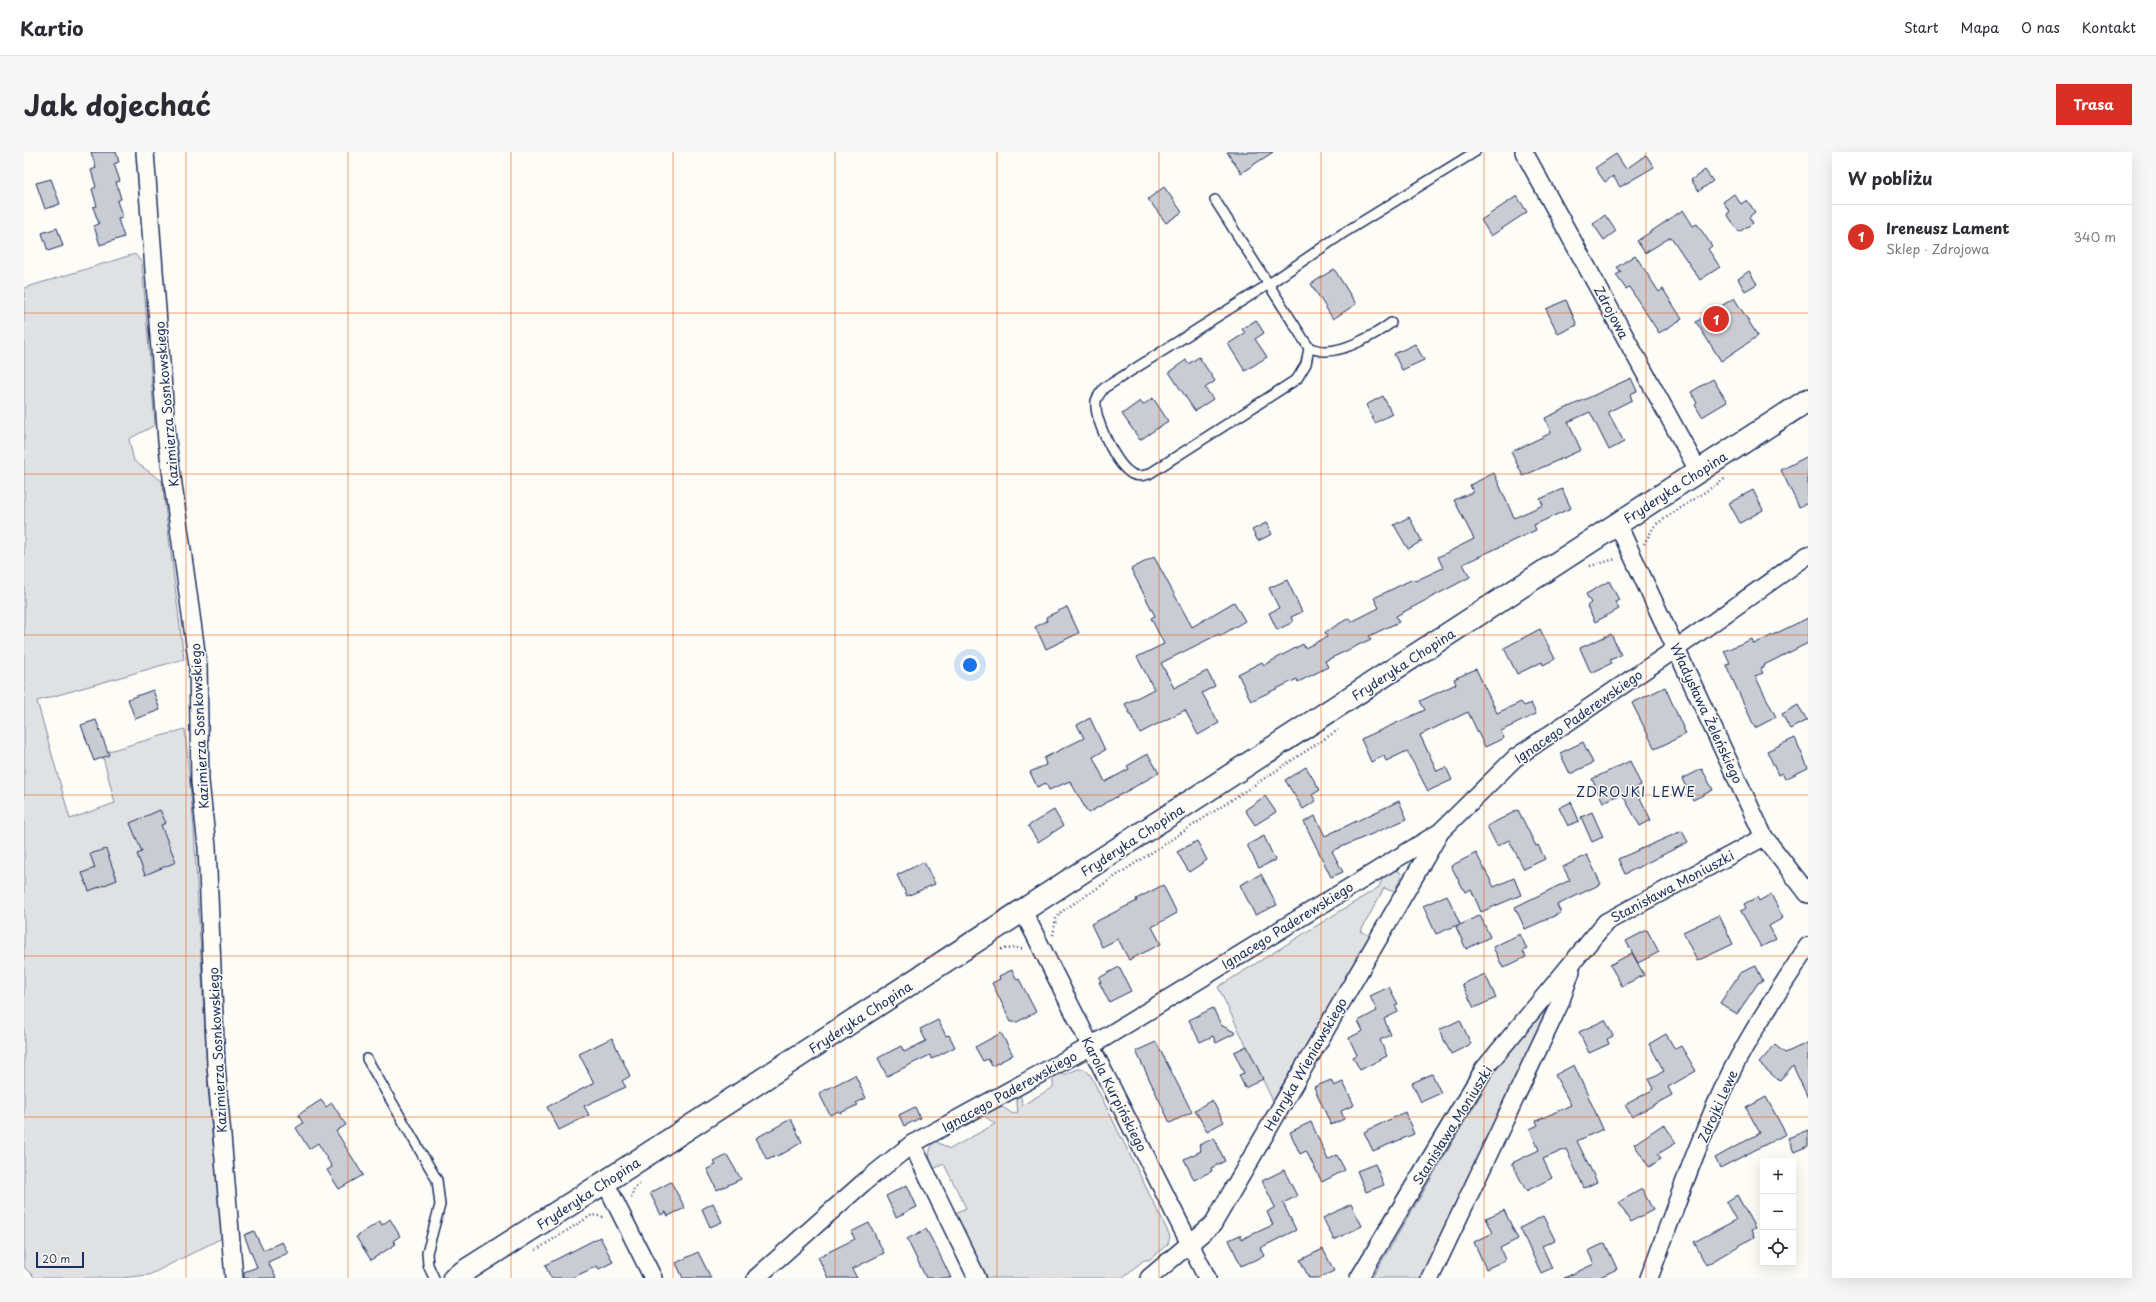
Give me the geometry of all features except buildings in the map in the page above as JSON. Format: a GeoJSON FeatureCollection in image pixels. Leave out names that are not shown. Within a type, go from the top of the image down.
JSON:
{"type":"FeatureCollection","features":[{"type":"Feature","properties":{"kind":"street","name":"Kazimierza Sosnkowskiego"},"geometry":{"type":"LineString","coordinates":[[145,152],[167,442],[198,666],[200,781],[207,847],[216,1065],[234,1278]]}},
{"type":"Feature","properties":{"kind":"street","name":"Zdrojowa"},"geometry":{"type":"LineString","coordinates":[[1524,152],[1699,472]]}},
{"type":"Feature","properties":{"kind":"street","name":"Fryderyka Chopina"},"geometry":{"type":"LineString","coordinates":[[454,1278],[1023,911],[1808,400]]}},
{"type":"Feature","properties":{"kind":"street","name":"Władysława Żeleńskiego"},"geometry":{"type":"LineString","coordinates":[[1618,525],[1677,648],[1764,837],[1808,894]]}},
{"type":"Feature","properties":{"kind":"street","name":"Ignacego Paderewskiego"},"geometry":{"type":"LineString","coordinates":[[756,1278],[863,1184],[912,1144],[1091,1046],[1440,832],[1515,758],[1677,648],[1808,555]]}},
{"type":"Feature","properties":{"kind":"street","name":"Henryka Wieniawskiego"},"geometry":{"type":"LineString","coordinates":[[1150,1278],[1213,1224],[1440,832]]}},
{"type":"Feature","properties":{"kind":"street","name":"Stanisława Moniuszki"},"geometry":{"type":"LineString","coordinates":[[1359,1278],[1484,1069],[1573,964],[1606,922],[1764,837]]}},
{"type":"Feature","properties":{"kind":"street","name":"Karola Kurpińskiego"},"geometry":{"type":"LineString","coordinates":[[1023,911],[1207,1278]]}},
{"type":"Feature","properties":{"kind":"street","name":"Zdrojki Lewe"},"geometry":{"type":"LineString","coordinates":[[1649,1278],[1712,1112],[1733,1069],[1779,991],[1808,946]]}},
{"type":"Feature","properties":{"kind":"street","name":"Stanisława Moniuszki"},"geometry":{"type":"LineString","coordinates":[[1430,1278],[1560,1003],[1573,964]]}},
{"type":"Feature","properties":{"kind":"street"},"geometry":{"type":"LineString","coordinates":[[912,1144],[977,1278]]}},
{"type":"Feature","properties":{"kind":"street"},"geometry":{"type":"LineString","coordinates":[[605,1182],[652,1278]]}},
{"type":"Feature","properties":{"kind":"lane"},"geometry":{"type":"LineString","coordinates":[[1215,200],[1269,284],[1309,348],[1306,364],[1297,378],[1150,474],[1141,476],[1133,475],[1125,469],[1102,431],[1097,416],[1096,400],[1104,388],[1269,284],[1342,234],[1475,152]]}},
{"type":"Feature","properties":{"kind":"lane"},"geometry":{"type":"LineString","coordinates":[[1309,348],[1324,351],[1340,349],[1378,332],[1391,323]]}},
{"type":"Feature","properties":{"kind":"lane"},"geometry":{"type":"LineString","coordinates":[[367,1059],[437,1180],[440,1205],[427,1253],[428,1265],[434,1278]]}},
{"type":"Feature","properties":{"kind":"path"},"geometry":{"type":"LineString","coordinates":[[1587,567],[1632,554],[1641,549],[1655,525],[1728,476]]}},
{"type":"Feature","properties":{"kind":"path"},"geometry":{"type":"LineString","coordinates":[[996,952],[1002,948],[1030,949],[1054,935],[1056,919],[1061,912],[1342,728]]}},
{"type":"Feature","properties":{"kind":"path"},"geometry":{"type":"LineString","coordinates":[[532,1253],[592,1215],[611,1218],[630,1209],[630,1201],[634,1189],[640,1183]]}},
{"type":"Feature","properties":{"kind":"shaded area"},"geometry":{"type":"Polygon","coordinates":[[[135,254],[142,263],[155,425],[129,439],[134,461],[162,481],[184,659],[37,701],[70,819],[115,803],[102,753],[185,729],[194,828],[208,1088],[222,1238],[149,1275],[121,1278],[35,1278],[24,1267],[24,288],[135,254]]]}},
{"type":"Feature","properties":{"kind":"shaded area"},"geometry":{"type":"Polygon","coordinates":[[[1394,869],[1400,872],[1402,876],[1394,892],[1384,888],[1361,931],[1370,936],[1273,1101],[1218,987],[1379,887],[1383,877],[1394,869]]]}},
{"type":"Feature","properties":{"kind":"shaded area"},"geometry":{"type":"Polygon","coordinates":[[[1551,1002],[1420,1278],[1372,1278],[1495,1071],[1551,1002]]]}},
{"type":"Feature","properties":{"kind":"shaded area"},"geometry":{"type":"Polygon","coordinates":[[[1078,1069],[1085,1069],[1091,1076],[1168,1232],[1170,1237],[1168,1244],[1149,1260],[1144,1260],[1122,1278],[988,1278],[955,1213],[966,1208],[944,1164],[933,1169],[930,1158],[932,1144],[935,1141],[950,1149],[995,1124],[983,1115],[1001,1106],[1013,1114],[1018,1112],[1016,1097],[1020,1094],[1023,1105],[1053,1087],[1053,1075],[1057,1072],[1064,1075],[1078,1069]]]}},
{"type":"Feature","properties":{"kind":"place","name":"Ireneusz Lament"},"geometry":{"type":"Point","coordinates":[1716,319]}},
{"type":"Feature","properties":{"kind":"district","name":"ZDROJKI LEWE"},"geometry":{"type":"Point","coordinates":[1636,791]}}]}
